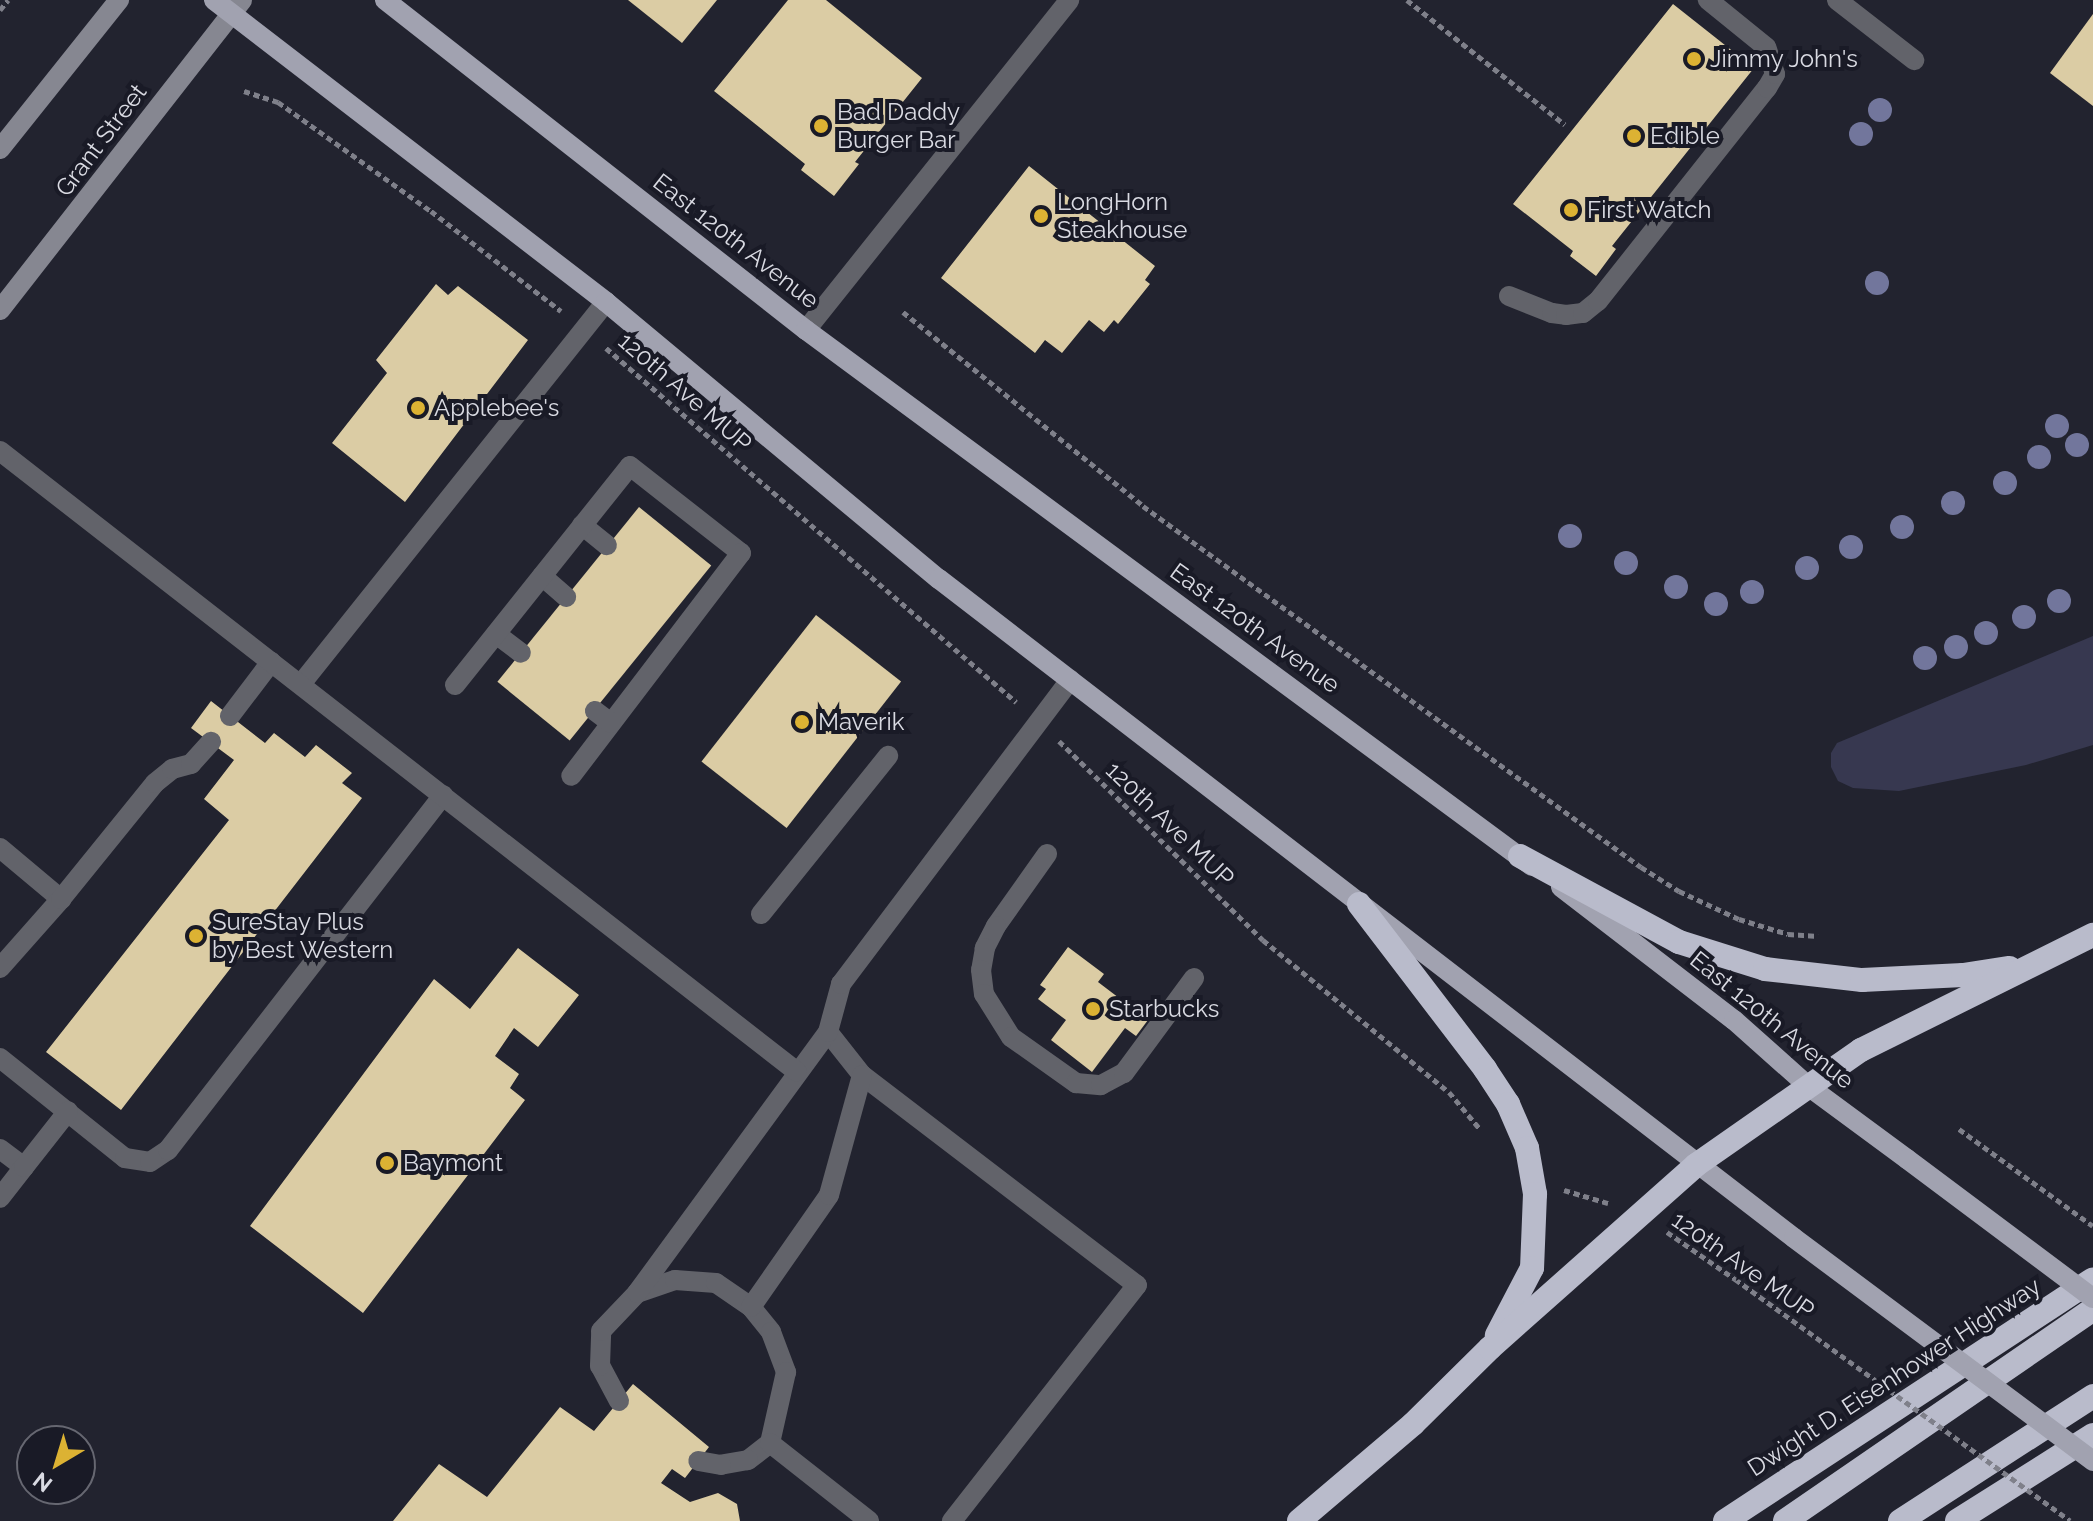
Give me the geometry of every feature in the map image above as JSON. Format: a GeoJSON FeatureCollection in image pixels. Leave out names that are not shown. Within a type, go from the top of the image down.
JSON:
{"type":"FeatureCollection","features":[{"type":"Feature","properties":{"kind":"highway"},"geometry":{"type":"LineString","coordinates":[[1520,856],[1679,942],[1765,969],[1833,978],[1883,979],[1963,975],[2035,963]]}},
{"type":"Feature","properties":{"kind":"highway"},"geometry":{"type":"LineString","coordinates":[[1359,904],[1485,1069],[1508,1104],[1527,1148],[1535,1194],[1532,1268],[1490,1348]]}},
{"type":"Feature","properties":{"kind":"highway"},"geometry":{"type":"LineString","coordinates":[[1299,1521],[1413,1424],[1490,1348],[1696,1165],[1861,1050],[2093,935]]}},
{"type":"Feature","properties":{"kind":"highway","name":"Dwight D. Eisenhower Highway"},"geometry":{"type":"LineString","coordinates":[[1725,1521],[2093,1279]]}},
{"type":"Feature","properties":{"kind":"highway"},"geometry":{"type":"LineString","coordinates":[[1785,1521],[2093,1309]]}},
{"type":"Feature","properties":{"kind":"highway"},"geometry":{"type":"LineString","coordinates":[[1900,1521],[2093,1396]]}},
{"type":"Feature","properties":{"kind":"highway"},"geometry":{"type":"LineString","coordinates":[[1957,1521],[2093,1435]]}},
{"type":"Feature","properties":{"kind":"main road"},"geometry":{"type":"LineString","coordinates":[[214,0],[236,6],[606,302],[853,511],[1070,680],[1696,1165],[2093,1461]]}},
{"type":"Feature","properties":{"kind":"main road","name":"East 120th Avenue"},"geometry":{"type":"LineString","coordinates":[[385,0],[806,330],[1520,856],[1734,1020],[1808,1086],[2093,1298]]}},
{"type":"Feature","properties":{"kind":"street"},"geometry":{"type":"LineString","coordinates":[[0,149],[119,0]]}},
{"type":"Feature","properties":{"kind":"street"},"geometry":{"type":"LineString","coordinates":[[806,330],[1069,0]]}},
{"type":"Feature","properties":{"kind":"street"},"geometry":{"type":"LineString","coordinates":[[1509,296],[1552,313],[1566,315],[1583,313],[1598,301],[1767,88],[1775,74],[1766,47],[1708,0]]}},
{"type":"Feature","properties":{"kind":"street"},"geometry":{"type":"LineString","coordinates":[[1837,0],[1914,60]]}},
{"type":"Feature","properties":{"kind":"street","name":"Grant Street"},"geometry":{"type":"LineString","coordinates":[[0,310],[236,6]]}},
{"type":"Feature","properties":{"kind":"street"},"geometry":{"type":"LineString","coordinates":[[301,684],[606,302]]}},
{"type":"Feature","properties":{"kind":"street"},"geometry":{"type":"LineString","coordinates":[[0,451],[797,1072]]}},
{"type":"Feature","properties":{"kind":"street"},"geometry":{"type":"LineString","coordinates":[[455,685],[630,466],[741,553],[687,609],[603,717],[571,776]]}},
{"type":"Feature","properties":{"kind":"street"},"geometry":{"type":"LineString","coordinates":[[582,525],[607,545]]}},
{"type":"Feature","properties":{"kind":"street"},"geometry":{"type":"LineString","coordinates":[[542,576],[566,597]]}},
{"type":"Feature","properties":{"kind":"street"},"geometry":{"type":"LineString","coordinates":[[496,634],[521,653]]}},
{"type":"Feature","properties":{"kind":"street"},"geometry":{"type":"LineString","coordinates":[[230,716],[271,662]]}},
{"type":"Feature","properties":{"kind":"street"},"geometry":{"type":"LineString","coordinates":[[619,1401],[600,1366],[601,1331],[637,1293],[828,1032],[841,984],[1070,680]]}},
{"type":"Feature","properties":{"kind":"street"},"geometry":{"type":"LineString","coordinates":[[0,968],[61,899],[155,783],[172,769],[191,764],[211,742]]}},
{"type":"Feature","properties":{"kind":"street"},"geometry":{"type":"LineString","coordinates":[[761,914],[888,756]]}},
{"type":"Feature","properties":{"kind":"street"},"geometry":{"type":"LineString","coordinates":[[0,1058],[125,1158],[150,1162],[168,1150],[443,795]]}},
{"type":"Feature","properties":{"kind":"street"},"geometry":{"type":"LineString","coordinates":[[0,848],[61,899]]}},
{"type":"Feature","properties":{"kind":"street"},"geometry":{"type":"LineString","coordinates":[[1047,854],[996,926],[985,948],[981,970],[984,994],[1011,1037],[1076,1083],[1101,1085],[1124,1073],[1194,978]]}},
{"type":"Feature","properties":{"kind":"street"},"geometry":{"type":"LineString","coordinates":[[828,1032],[862,1075],[1137,1285],[952,1521]]}},
{"type":"Feature","properties":{"kind":"street"},"geometry":{"type":"LineString","coordinates":[[751,1307],[829,1195],[862,1075]]}},
{"type":"Feature","properties":{"kind":"street"},"geometry":{"type":"LineString","coordinates":[[0,1198],[68,1111]]}},
{"type":"Feature","properties":{"kind":"street"},"geometry":{"type":"LineString","coordinates":[[0,1149],[24,1167]]}},
{"type":"Feature","properties":{"kind":"street"},"geometry":{"type":"LineString","coordinates":[[637,1293],[675,1280],[716,1283],[751,1307],[771,1332],[786,1372],[770,1443],[748,1460],[721,1465],[698,1461]]}},
{"type":"Feature","properties":{"kind":"street"},"geometry":{"type":"LineString","coordinates":[[770,1443],[869,1521]]}},
{"type":"Feature","properties":{"kind":"path"},"geometry":{"type":"LineString","coordinates":[[0,10],[8,0]]}},
{"type":"Feature","properties":{"kind":"path"},"geometry":{"type":"LineString","coordinates":[[1407,0],[1565,125]]}},
{"type":"Feature","properties":{"kind":"path","name":"120th Ave MUP"},"geometry":{"type":"LineString","coordinates":[[244,91],[278,102],[431,211],[585,330],[1038,721],[1263,940],[1449,1092],[1484,1134]]}},
{"type":"Feature","properties":{"kind":"path"},"geometry":{"type":"LineString","coordinates":[[903,312],[1143,506],[1641,867],[1679,891],[1739,919],[1788,934],[1818,936]]}},
{"type":"Feature","properties":{"kind":"path"},"geometry":{"type":"LineString","coordinates":[[1959,1129],[2093,1226]]}},
{"type":"Feature","properties":{"kind":"path","name":"120th Ave MUP"},"geometry":{"type":"LineString","coordinates":[[1535,1194],[1567,1189],[1594,1196],[1677,1236],[2070,1521]]}},
{"type":"Feature","properties":{"kind":"shaded area"},"geometry":{"type":"Polygon","coordinates":[[[2093,636],[2093,745],[2026,765],[1899,791],[1853,788],[1838,781],[1831,767],[1831,753],[1837,743],[2093,636]]]}},
{"type":"Feature","properties":{"kind":"building"},"geometry":{"type":"Polygon","coordinates":[[[628,0],[717,0],[682,43],[628,0]]]}},
{"type":"Feature","properties":{"kind":"building","name":"Bad Daddy Burger Bar"},"geometry":{"type":"Polygon","coordinates":[[[788,0],[826,0],[922,78],[855,162],[859,164],[834,196],[801,170],[805,164],[714,91],[788,0]]]}},
{"type":"Feature","properties":{"kind":"building","name":"Edible"},"geometry":{"type":"Polygon","coordinates":[[[1673,4],[1754,68],[1612,246],[1616,249],[1596,276],[1570,256],[1573,251],[1513,204],[1673,4]]]}},
{"type":"Feature","properties":{"kind":"building"},"geometry":{"type":"Polygon","coordinates":[[[2093,14],[2093,106],[2050,73],[2093,14]]]}},
{"type":"Feature","properties":{"kind":"building","name":"LongHorn Steakhouse"},"geometry":{"type":"Polygon","coordinates":[[[1029,166],[1155,266],[1145,280],[1150,284],[1118,324],[1114,320],[1104,332],[1089,320],[1062,353],[1045,340],[1035,353],[941,278],[1029,166]]]}},
{"type":"Feature","properties":{"kind":"building","name":"Applebee's"},"geometry":{"type":"Polygon","coordinates":[[[436,284],[448,295],[458,286],[528,340],[405,502],[332,443],[387,373],[376,360],[436,284]]]}},
{"type":"Feature","properties":{"kind":"building"},"geometry":{"type":"Polygon","coordinates":[[[639,507],[711,566],[570,740],[497,682],[639,507]]]}},
{"type":"Feature","properties":{"kind":"building","name":"Maverik"},"geometry":{"type":"Polygon","coordinates":[[[816,615],[901,681],[787,828],[701,762],[816,615]]]}},
{"type":"Feature","properties":{"kind":"building","name":"SureStay Plus by Best Western"},"geometry":{"type":"Polygon","coordinates":[[[211,701],[265,743],[274,733],[305,757],[316,745],[352,773],[342,783],[362,798],[121,1110],[46,1052],[229,820],[204,799],[234,760],[191,728],[211,701]]]}},
{"type":"Feature","properties":{"kind":"building","name":"Starbucks"},"geometry":{"type":"Polygon","coordinates":[[[1068,947],[1104,974],[1098,982],[1148,1020],[1136,1036],[1125,1028],[1092,1072],[1051,1040],[1066,1020],[1038,999],[1046,989],[1040,985],[1068,947]]]}},
{"type":"Feature","properties":{"kind":"building","name":"Baymont"},"geometry":{"type":"Polygon","coordinates":[[[518,948],[579,995],[538,1047],[514,1028],[495,1056],[519,1074],[510,1088],[525,1100],[363,1313],[250,1226],[434,979],[470,1009],[518,948]]]}},
{"type":"Feature","properties":{"kind":"building"},"geometry":{"type":"Polygon","coordinates":[[[633,1384],[709,1447],[685,1478],[672,1469],[661,1483],[690,1502],[718,1493],[737,1504],[740,1521],[393,1521],[439,1464],[487,1497],[560,1407],[594,1431],[633,1384]]]}},
{"type":"Feature","properties":{"kind":"place","name":"Jimmy John's"},"geometry":{"type":"Point","coordinates":[1694,59]}},
{"type":"Feature","properties":{"kind":"place","name":"Bad Daddy Burger Bar"},"geometry":{"type":"Point","coordinates":[821,126]}},
{"type":"Feature","properties":{"kind":"place","name":"Edible"},"geometry":{"type":"Point","coordinates":[1634,136]}},
{"type":"Feature","properties":{"kind":"place","name":"First Watch"},"geometry":{"type":"Point","coordinates":[1571,210]}},
{"type":"Feature","properties":{"kind":"place","name":"LongHorn Steakhouse"},"geometry":{"type":"Point","coordinates":[1041,216]}},
{"type":"Feature","properties":{"kind":"place","name":"Applebee's"},"geometry":{"type":"Point","coordinates":[418,408]}},
{"type":"Feature","properties":{"kind":"place","name":"Maverik"},"geometry":{"type":"Point","coordinates":[802,722]}},
{"type":"Feature","properties":{"kind":"place","name":"SureStay Plus by Best Western"},"geometry":{"type":"Point","coordinates":[196,936]}},
{"type":"Feature","properties":{"kind":"place","name":"Starbucks"},"geometry":{"type":"Point","coordinates":[1093,1009]}},
{"type":"Feature","properties":{"kind":"place","name":"Baymont"},"geometry":{"type":"Point","coordinates":[387,1163]}}]}
